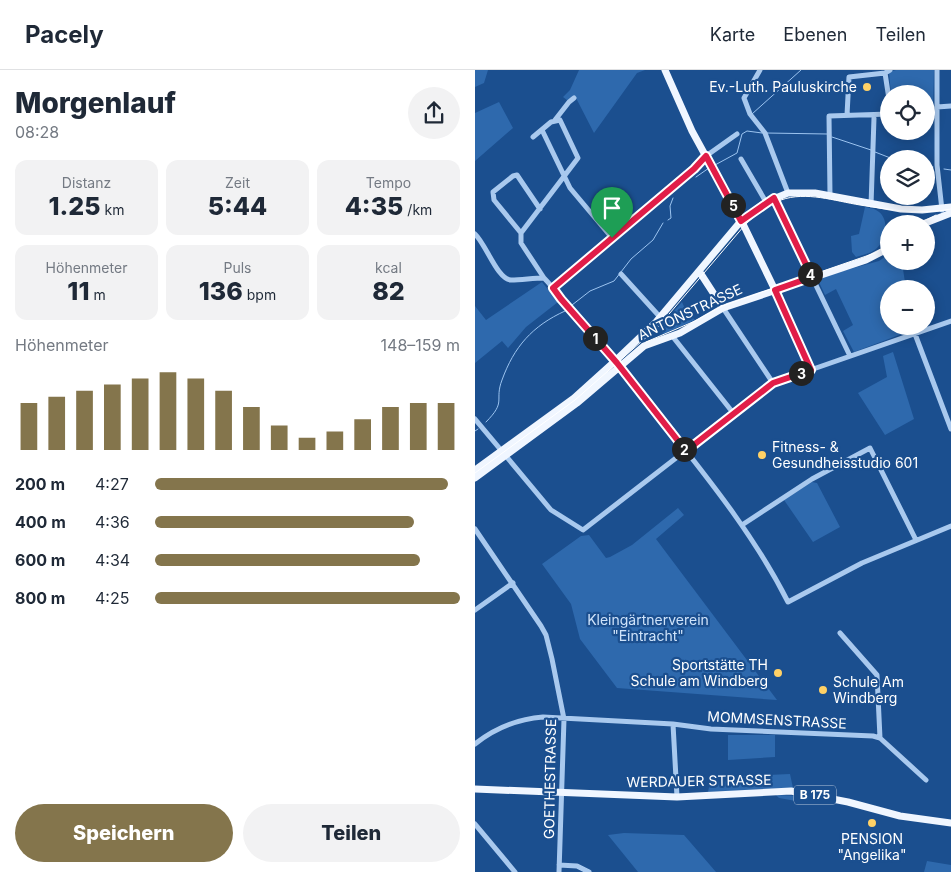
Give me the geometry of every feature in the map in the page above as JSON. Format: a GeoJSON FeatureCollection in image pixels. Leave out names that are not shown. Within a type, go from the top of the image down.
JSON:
{"type":"FeatureCollection","features":[{"type":"Feature","properties":{"kind":"main road"},"geometry":{"type":"LineString","coordinates":[[665,70],[692,131],[715,171],[775,290]]}},
{"type":"Feature","properties":{"kind":"main road"},"geometry":{"type":"LineString","coordinates":[[475,470],[503,452],[617,363],[660,317],[741,221],[766,202],[788,193],[831,195],[871,204],[946,212]]}},
{"type":"Feature","properties":{"kind":"main road"},"geometry":{"type":"LineString","coordinates":[[935,218],[946,212],[951,206]]}},
{"type":"Feature","properties":{"kind":"main road"},"geometry":{"type":"LineString","coordinates":[[922,210],[925,215]]}},
{"type":"Feature","properties":{"kind":"main road","name":"ANTONSTRASSE"},"geometry":{"type":"LineString","coordinates":[[617,363],[644,346],[673,336],[723,308],[866,260],[880,253]]}},
{"type":"Feature","properties":{"kind":"main road"},"geometry":{"type":"LineString","coordinates":[[699,271],[723,308]]}},
{"type":"Feature","properties":{"kind":"main road"},"geometry":{"type":"LineString","coordinates":[[475,478],[503,452]]}},
{"type":"Feature","properties":{"kind":"main road","name":"WERDAUER STRASSE"},"geometry":{"type":"LineString","coordinates":[[475,789],[677,797],[791,791],[848,802],[900,816],[951,823]]}},
{"type":"Feature","properties":{"kind":"street"},"geometry":{"type":"LineString","coordinates":[[759,70],[744,98],[750,114],[765,134],[788,193]]}},
{"type":"Feature","properties":{"kind":"street"},"geometry":{"type":"LineString","coordinates":[[937,70],[937,165],[946,212]]}},
{"type":"Feature","properties":{"kind":"street"},"geometry":{"type":"LineString","coordinates":[[847,115],[849,78],[888,72],[888,85]]}},
{"type":"Feature","properties":{"kind":"street"},"geometry":{"type":"LineString","coordinates":[[533,137],[555,120],[574,98]]}},
{"type":"Feature","properties":{"kind":"street"},"geometry":{"type":"LineString","coordinates":[[937,110],[951,106]]}},
{"type":"Feature","properties":{"kind":"street"},"geometry":{"type":"LineString","coordinates":[[831,195],[829,116],[880,114]]}},
{"type":"Feature","properties":{"kind":"street"},"geometry":{"type":"LineString","coordinates":[[871,204],[874,118]]}},
{"type":"Feature","properties":{"kind":"street"},"geometry":{"type":"LineString","coordinates":[[555,120],[563,124],[578,158],[521,232],[521,243],[544,278],[617,363],[743,525],[771,567],[788,602],[860,564],[951,526]]}},
{"type":"Feature","properties":{"kind":"street"},"geometry":{"type":"LineString","coordinates":[[542,130],[565,177],[580,201],[612,238]]}},
{"type":"Feature","properties":{"kind":"street"},"geometry":{"type":"LineString","coordinates":[[553,288],[737,134]]}},
{"type":"Feature","properties":{"kind":"street"},"geometry":{"type":"LineString","coordinates":[[741,159],[766,202]]}},
{"type":"Feature","properties":{"kind":"street"},"geometry":{"type":"LineString","coordinates":[[521,232],[494,200],[493,192],[506,180],[517,175],[540,209]]}},
{"type":"Feature","properties":{"kind":"street"},"geometry":{"type":"LineString","coordinates":[[774,198],[850,356]]}},
{"type":"Feature","properties":{"kind":"street"},"geometry":{"type":"LineString","coordinates":[[475,234],[505,278],[513,280],[544,278]]}},
{"type":"Feature","properties":{"kind":"street"},"geometry":{"type":"LineString","coordinates":[[621,274],[660,317]]}},
{"type":"Feature","properties":{"kind":"street"},"geometry":{"type":"LineString","coordinates":[[775,290],[811,370]]}},
{"type":"Feature","properties":{"kind":"street"},"geometry":{"type":"LineString","coordinates":[[723,308],[773,383]]}},
{"type":"Feature","properties":{"kind":"street"},"geometry":{"type":"LineString","coordinates":[[935,327],[951,321]]}},
{"type":"Feature","properties":{"kind":"street"},"geometry":{"type":"LineString","coordinates":[[475,419],[551,510],[581,530],[587,528],[773,383],[912,335]]}},
{"type":"Feature","properties":{"kind":"street"},"geometry":{"type":"LineString","coordinates":[[915,335],[951,429]]}},
{"type":"Feature","properties":{"kind":"street"},"geometry":{"type":"LineString","coordinates":[[673,336],[734,414]]}},
{"type":"Feature","properties":{"kind":"street"},"geometry":{"type":"LineString","coordinates":[[743,525],[812,479],[870,448],[916,540]]}},
{"type":"Feature","properties":{"kind":"street","name":"GOETHESTRASSE"},"geometry":{"type":"LineString","coordinates":[[475,529],[513,583],[546,635],[564,718],[559,872]]}},
{"type":"Feature","properties":{"kind":"street"},"geometry":{"type":"LineString","coordinates":[[475,610],[513,583]]}},
{"type":"Feature","properties":{"kind":"street"},"geometry":{"type":"LineString","coordinates":[[840,633],[877,676],[880,738],[926,780]]}},
{"type":"Feature","properties":{"kind":"street","name":"MOMMSENSTRASSE"},"geometry":{"type":"LineString","coordinates":[[475,744],[496,729],[535,718],[673,724],[711,729],[880,738]]}},
{"type":"Feature","properties":{"kind":"street"},"geometry":{"type":"LineString","coordinates":[[673,724],[677,797]]}},
{"type":"Feature","properties":{"kind":"street"},"geometry":{"type":"LineString","coordinates":[[475,824],[515,872]]}},
{"type":"Feature","properties":{"kind":"street"},"geometry":{"type":"LineString","coordinates":[[559,865],[577,866],[589,872]]}},
{"type":"Feature","properties":{"kind":"green space"},"geometry":{"type":"Polygon","coordinates":[[[475,70],[488,70],[484,83],[475,87],[475,70]]]}},
{"type":"Feature","properties":{"kind":"green space"},"geometry":{"type":"Polygon","coordinates":[[[579,70],[645,70],[637,73],[594,133],[575,96],[567,100],[563,97],[570,90],[579,70]]]}},
{"type":"Feature","properties":{"kind":"green space"},"geometry":{"type":"Polygon","coordinates":[[[896,70],[934,70],[934,85],[890,85],[889,72],[896,70]]]}},
{"type":"Feature","properties":{"kind":"green space"},"geometry":{"type":"Polygon","coordinates":[[[499,102],[513,128],[475,161],[475,113],[499,102]]]}},
{"type":"Feature","properties":{"kind":"green space"},"geometry":{"type":"Polygon","coordinates":[[[865,207],[875,209],[880,213],[880,244],[875,250],[856,257],[852,252],[851,236],[859,234],[865,207]]]}},
{"type":"Feature","properties":{"kind":"green space"},"geometry":{"type":"Polygon","coordinates":[[[879,261],[880,270],[903,270],[905,280],[880,280],[880,335],[899,335],[854,352],[843,331],[853,325],[836,289],[825,295],[817,278],[879,261]]]}},
{"type":"Feature","properties":{"kind":"green space"},"geometry":{"type":"Polygon","coordinates":[[[542,282],[558,302],[526,327],[508,348],[502,341],[475,363],[475,306],[486,320],[542,282]]]}},
{"type":"Feature","properties":{"kind":"green space"},"geometry":{"type":"Polygon","coordinates":[[[682,302],[686,311],[695,320],[663,334],[661,326],[682,302]]]}},
{"type":"Feature","properties":{"kind":"green space"},"geometry":{"type":"Polygon","coordinates":[[[893,352],[914,419],[885,435],[858,393],[887,377],[883,356],[893,352]]]}},
{"type":"Feature","properties":{"kind":"green space"},"geometry":{"type":"Polygon","coordinates":[[[812,482],[817,483],[840,527],[813,542],[784,500],[812,482]]]}},
{"type":"Feature","properties":{"kind":"green space","name":"Kleingärtnerverein \"Eintracht\""},"geometry":{"type":"Polygon","coordinates":[[[678,508],[684,515],[656,539],[777,700],[617,688],[580,639],[571,604],[542,564],[581,536],[589,535],[606,558],[610,557],[632,545],[678,508]]]}},
{"type":"Feature","properties":{"kind":"green space"},"geometry":{"type":"Polygon","coordinates":[[[728,735],[775,735],[775,757],[728,760],[728,735]]]}},
{"type":"Feature","properties":{"kind":"green space"},"geometry":{"type":"Polygon","coordinates":[[[790,774],[793,788],[708,792],[710,782],[738,781],[742,776],[790,774]]]}},
{"type":"Feature","properties":{"kind":"green space"},"geometry":{"type":"Polygon","coordinates":[[[776,795],[799,796],[820,800],[819,805],[779,798],[776,795]]]}},
{"type":"Feature","properties":{"kind":"green space"},"geometry":{"type":"Polygon","coordinates":[[[624,833],[684,835],[716,872],[638,872],[608,835],[624,833]]]}},
{"type":"Feature","properties":{"kind":"green space"},"geometry":{"type":"Polygon","coordinates":[[[927,861],[951,865],[951,872],[924,872],[927,861]]]}},
{"type":"Feature","properties":{"kind":"waterway"},"geometry":{"type":"LineString","coordinates":[[752,114],[801,70]]}},
{"type":"Feature","properties":{"kind":"waterway"},"geometry":{"type":"LineString","coordinates":[[715,165],[737,153],[742,134],[747,131],[762,133]]}},
{"type":"Feature","properties":{"kind":"waterway"},"geometry":{"type":"LineString","coordinates":[[766,133],[827,134]]}},
{"type":"Feature","properties":{"kind":"waterway"},"geometry":{"type":"LineString","coordinates":[[832,137],[871,150]]}},
{"type":"Feature","properties":{"kind":"waterway"},"geometry":{"type":"LineString","coordinates":[[875,152],[880,154]]}},
{"type":"Feature","properties":{"kind":"waterway"},"geometry":{"type":"LineString","coordinates":[[696,177],[709,168]]}},
{"type":"Feature","properties":{"kind":"waterway"},"geometry":{"type":"LineString","coordinates":[[944,169],[951,170]]}},
{"type":"Feature","properties":{"kind":"waterway"},"geometry":{"type":"LineString","coordinates":[[668,220],[671,218],[670,206],[673,198]]}},
{"type":"Feature","properties":{"kind":"waterway"},"geometry":{"type":"LineString","coordinates":[[572,305],[590,291],[614,281],[631,259],[653,240],[663,223]]}},
{"type":"Feature","properties":{"kind":"waterway"},"geometry":{"type":"LineString","coordinates":[[486,422],[496,410],[502,380],[512,357],[526,339],[543,323],[565,311]]}},
{"type":"Feature","properties":{"kind":"tram line"},"geometry":{"type":"LineString","coordinates":[[475,473],[575,400],[658,327],[744,226],[770,205],[781,200],[800,196],[906,211],[928,212],[951,209]]}},
{"type":"Feature","properties":{"kind":"tram line"},"geometry":{"type":"LineString","coordinates":[[646,342],[695,321],[722,306],[880,250]]}},
{"type":"Feature","properties":{"kind":"place","name":"Ev.-Luth. Pauluskirche"},"geometry":{"type":"Point","coordinates":[867,87]}},
{"type":"Feature","properties":{"kind":"place","name":"Fitness- & Gesundheisstudio 601"},"geometry":{"type":"Point","coordinates":[762,455]}},
{"type":"Feature","properties":{"kind":"place","name":"Sportstätte TH Schule am Windberg"},"geometry":{"type":"Point","coordinates":[778,673]}},
{"type":"Feature","properties":{"kind":"place","name":"Schule Am Windberg"},"geometry":{"type":"Point","coordinates":[823,690]}},
{"type":"Feature","properties":{"kind":"place","name":"PENSION \"Angelika\""},"geometry":{"type":"Point","coordinates":[872,823]}},
{"type":"Feature","properties":{"kind":"route"},"geometry":{"type":"LineString","coordinates":[[706,156],[741,221],[774,198],[812,277],[775,290],[811,370],[773,383],[686,451],[617,363],[553,288],[612,238],[694,169],[706,156]]}}]}
